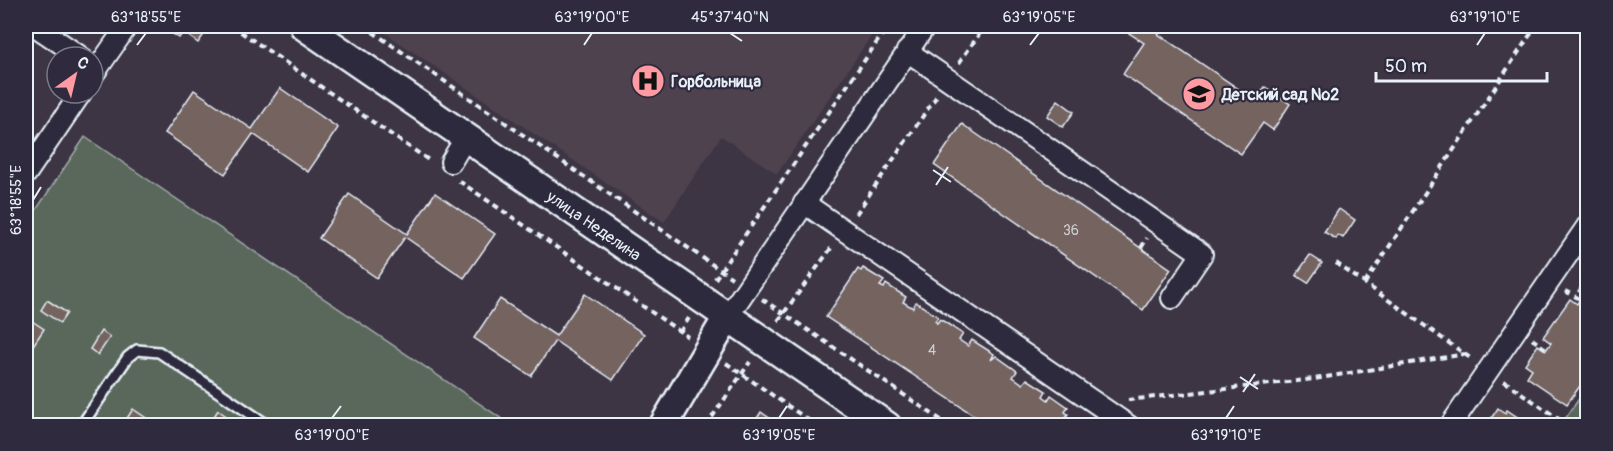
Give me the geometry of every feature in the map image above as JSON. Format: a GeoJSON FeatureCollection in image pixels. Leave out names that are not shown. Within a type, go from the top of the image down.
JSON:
{"type":"FeatureCollection","features":[{"type":"Feature","properties":{"kind":"street"},"geometry":{"type":"LineString","coordinates":[[35,26],[63,45]]}},
{"type":"Feature","properties":{"kind":"street"},"geometry":{"type":"LineString","coordinates":[[105,57],[128,26]]}},
{"type":"Feature","properties":{"kind":"street","name":"улица Неделина"},"geometry":{"type":"LineString","coordinates":[[304,26],[887,426]]}},
{"type":"Feature","properties":{"kind":"street"},"geometry":{"type":"LineString","coordinates":[[663,426],[728,316],[925,26]]}},
{"type":"Feature","properties":{"kind":"street"},"geometry":{"type":"LineString","coordinates":[[908,51],[1202,254],[1172,298]]}},
{"type":"Feature","properties":{"kind":"street"},"geometry":{"type":"LineString","coordinates":[[26,174],[73,105]]}},
{"type":"Feature","properties":{"kind":"street"},"geometry":{"type":"LineString","coordinates":[[448,169],[466,137]]}},
{"type":"Feature","properties":{"kind":"street"},"geometry":{"type":"LineString","coordinates":[[804,204],[1129,426]]}},
{"type":"Feature","properties":{"kind":"street"},"geometry":{"type":"LineString","coordinates":[[1450,426],[1587,225]]}},
{"type":"Feature","properties":{"kind":"lane"},"geometry":{"type":"LineString","coordinates":[[81,426],[128,357],[137,350],[159,352],[268,426]]}},
{"type":"Feature","properties":{"kind":"path"},"geometry":{"type":"LineString","coordinates":[[232,26],[448,169],[817,426]]}},
{"type":"Feature","properties":{"kind":"path"},"geometry":{"type":"LineString","coordinates":[[363,26],[950,426]]}},
{"type":"Feature","properties":{"kind":"path"},"geometry":{"type":"LineString","coordinates":[[721,271],[888,26]]}},
{"type":"Feature","properties":{"kind":"path"},"geometry":{"type":"LineString","coordinates":[[784,314],[985,26]]}},
{"type":"Feature","properties":{"kind":"path"},"geometry":{"type":"LineString","coordinates":[[1365,283],[1536,26]]}},
{"type":"Feature","properties":{"kind":"path"},"geometry":{"type":"LineString","coordinates":[[1336,263],[1569,426]]}},
{"type":"Feature","properties":{"kind":"path"},"geometry":{"type":"LineString","coordinates":[[1097,404],[1314,379],[1464,354]]}},
{"type":"Feature","properties":{"kind":"path"},"geometry":{"type":"LineString","coordinates":[[706,426],[742,374]]}},
{"type":"Feature","properties":{"kind":"shaded area","name":"Горбольница"},"geometry":{"type":"Polygon","coordinates":[[[375,26],[878,26],[777,174],[721,136],[664,222],[375,26]]]}},
{"type":"Feature","properties":{"kind":"green space"},"geometry":{"type":"Polygon","coordinates":[[[85,137],[511,425],[26,426],[26,225],[85,137]]]}},
{"type":"Feature","properties":{"kind":"green space"},"geometry":{"type":"Polygon","coordinates":[[[1587,387],[1587,425],[1561,425],[1587,387]]]}},
{"type":"Feature","properties":{"kind":"building"},"geometry":{"type":"Polygon","coordinates":[[[166,26],[210,26],[198,43],[183,32],[179,38],[164,28],[166,26]]]}},
{"type":"Feature","properties":{"kind":"building","name":"Детский сад №2"},"geometry":{"type":"Polygon","coordinates":[[[1134,26],[1164,26],[1158,34],[1255,100],[1265,87],[1290,104],[1273,130],[1263,123],[1241,154],[1123,74],[1144,43],[1129,33],[1134,26]]]}},
{"type":"Feature","properties":{"kind":"building"},"geometry":{"type":"Polygon","coordinates":[[[280,88],[338,128],[308,172],[253,134],[225,174],[165,133],[194,90],[252,129],[280,88]]]}},
{"type":"Feature","properties":{"kind":"building"},"geometry":{"type":"Polygon","coordinates":[[[1058,100],[1074,112],[1063,127],[1047,116],[1058,100]]]}},
{"type":"Feature","properties":{"kind":"building"},"geometry":{"type":"Polygon","coordinates":[[[962,124],[1171,269],[1143,310],[934,165],[962,124]]]}},
{"type":"Feature","properties":{"kind":"building"},"geometry":{"type":"Polygon","coordinates":[[[435,193],[495,234],[464,278],[405,237],[377,278],[319,238],[349,194],[407,234],[435,193]]]}},
{"type":"Feature","properties":{"kind":"building"},"geometry":{"type":"Polygon","coordinates":[[[1339,209],[1355,220],[1343,238],[1338,235],[1336,239],[1324,232],[1339,209]]]}},
{"type":"Feature","properties":{"kind":"building"},"geometry":{"type":"Polygon","coordinates":[[[1310,255],[1322,263],[1308,283],[1296,275],[1310,255]]]}},
{"type":"Feature","properties":{"kind":"building"},"geometry":{"type":"Polygon","coordinates":[[[863,268],[884,281],[880,286],[884,288],[886,284],[906,297],[903,302],[913,308],[916,302],[938,317],[935,321],[937,323],[940,319],[963,334],[959,340],[968,346],[972,340],[994,354],[991,360],[996,356],[1017,371],[1013,377],[1023,384],[1027,379],[1046,391],[1043,396],[1048,400],[1051,395],[1068,407],[1065,412],[1068,414],[1060,426],[990,426],[826,317],[858,269],[861,271],[863,268]]]}},
{"type":"Feature","properties":{"kind":"building"},"geometry":{"type":"Polygon","coordinates":[[[1588,277],[1588,375],[1567,404],[1527,377],[1532,369],[1525,364],[1538,345],[1546,350],[1551,343],[1543,337],[1570,299],[1577,304],[1583,294],[1578,291],[1588,277]]]}},
{"type":"Feature","properties":{"kind":"building"},"geometry":{"type":"Polygon","coordinates":[[[585,294],[644,334],[613,380],[555,341],[531,376],[474,338],[500,299],[556,336],[585,294]]]}},
{"type":"Feature","properties":{"kind":"building"},"geometry":{"type":"Polygon","coordinates":[[[47,300],[67,313],[60,323],[41,310],[47,300]]]}},
{"type":"Feature","properties":{"kind":"building"},"geometry":{"type":"Polygon","coordinates":[[[32,321],[44,329],[32,347],[26,343],[26,332],[32,321]]]}},
{"type":"Feature","properties":{"kind":"building"},"geometry":{"type":"Polygon","coordinates":[[[101,331],[110,337],[98,355],[90,349],[101,331]]]}},
{"type":"Feature","properties":{"kind":"building"},"geometry":{"type":"Polygon","coordinates":[[[1498,408],[1505,413],[1507,410],[1531,426],[1486,426],[1498,408]]]}},
{"type":"Feature","properties":{"kind":"building"},"geometry":{"type":"Polygon","coordinates":[[[133,409],[158,426],[122,426],[133,409]]]}},
{"type":"Feature","properties":{"kind":"building"},"geometry":{"type":"Polygon","coordinates":[[[218,410],[240,426],[208,426],[218,410]]]}},
{"type":"Feature","properties":{"kind":"building"},"geometry":{"type":"Polygon","coordinates":[[[761,412],[781,426],[752,426],[761,412]]]}},
{"type":"Feature","properties":{"kind":"place","name":"Горбольница"},"geometry":{"type":"Point","coordinates":[648,81]}},
{"type":"Feature","properties":{"kind":"place","name":"Детский сад №2"},"geometry":{"type":"Point","coordinates":[1199,94]}}]}
